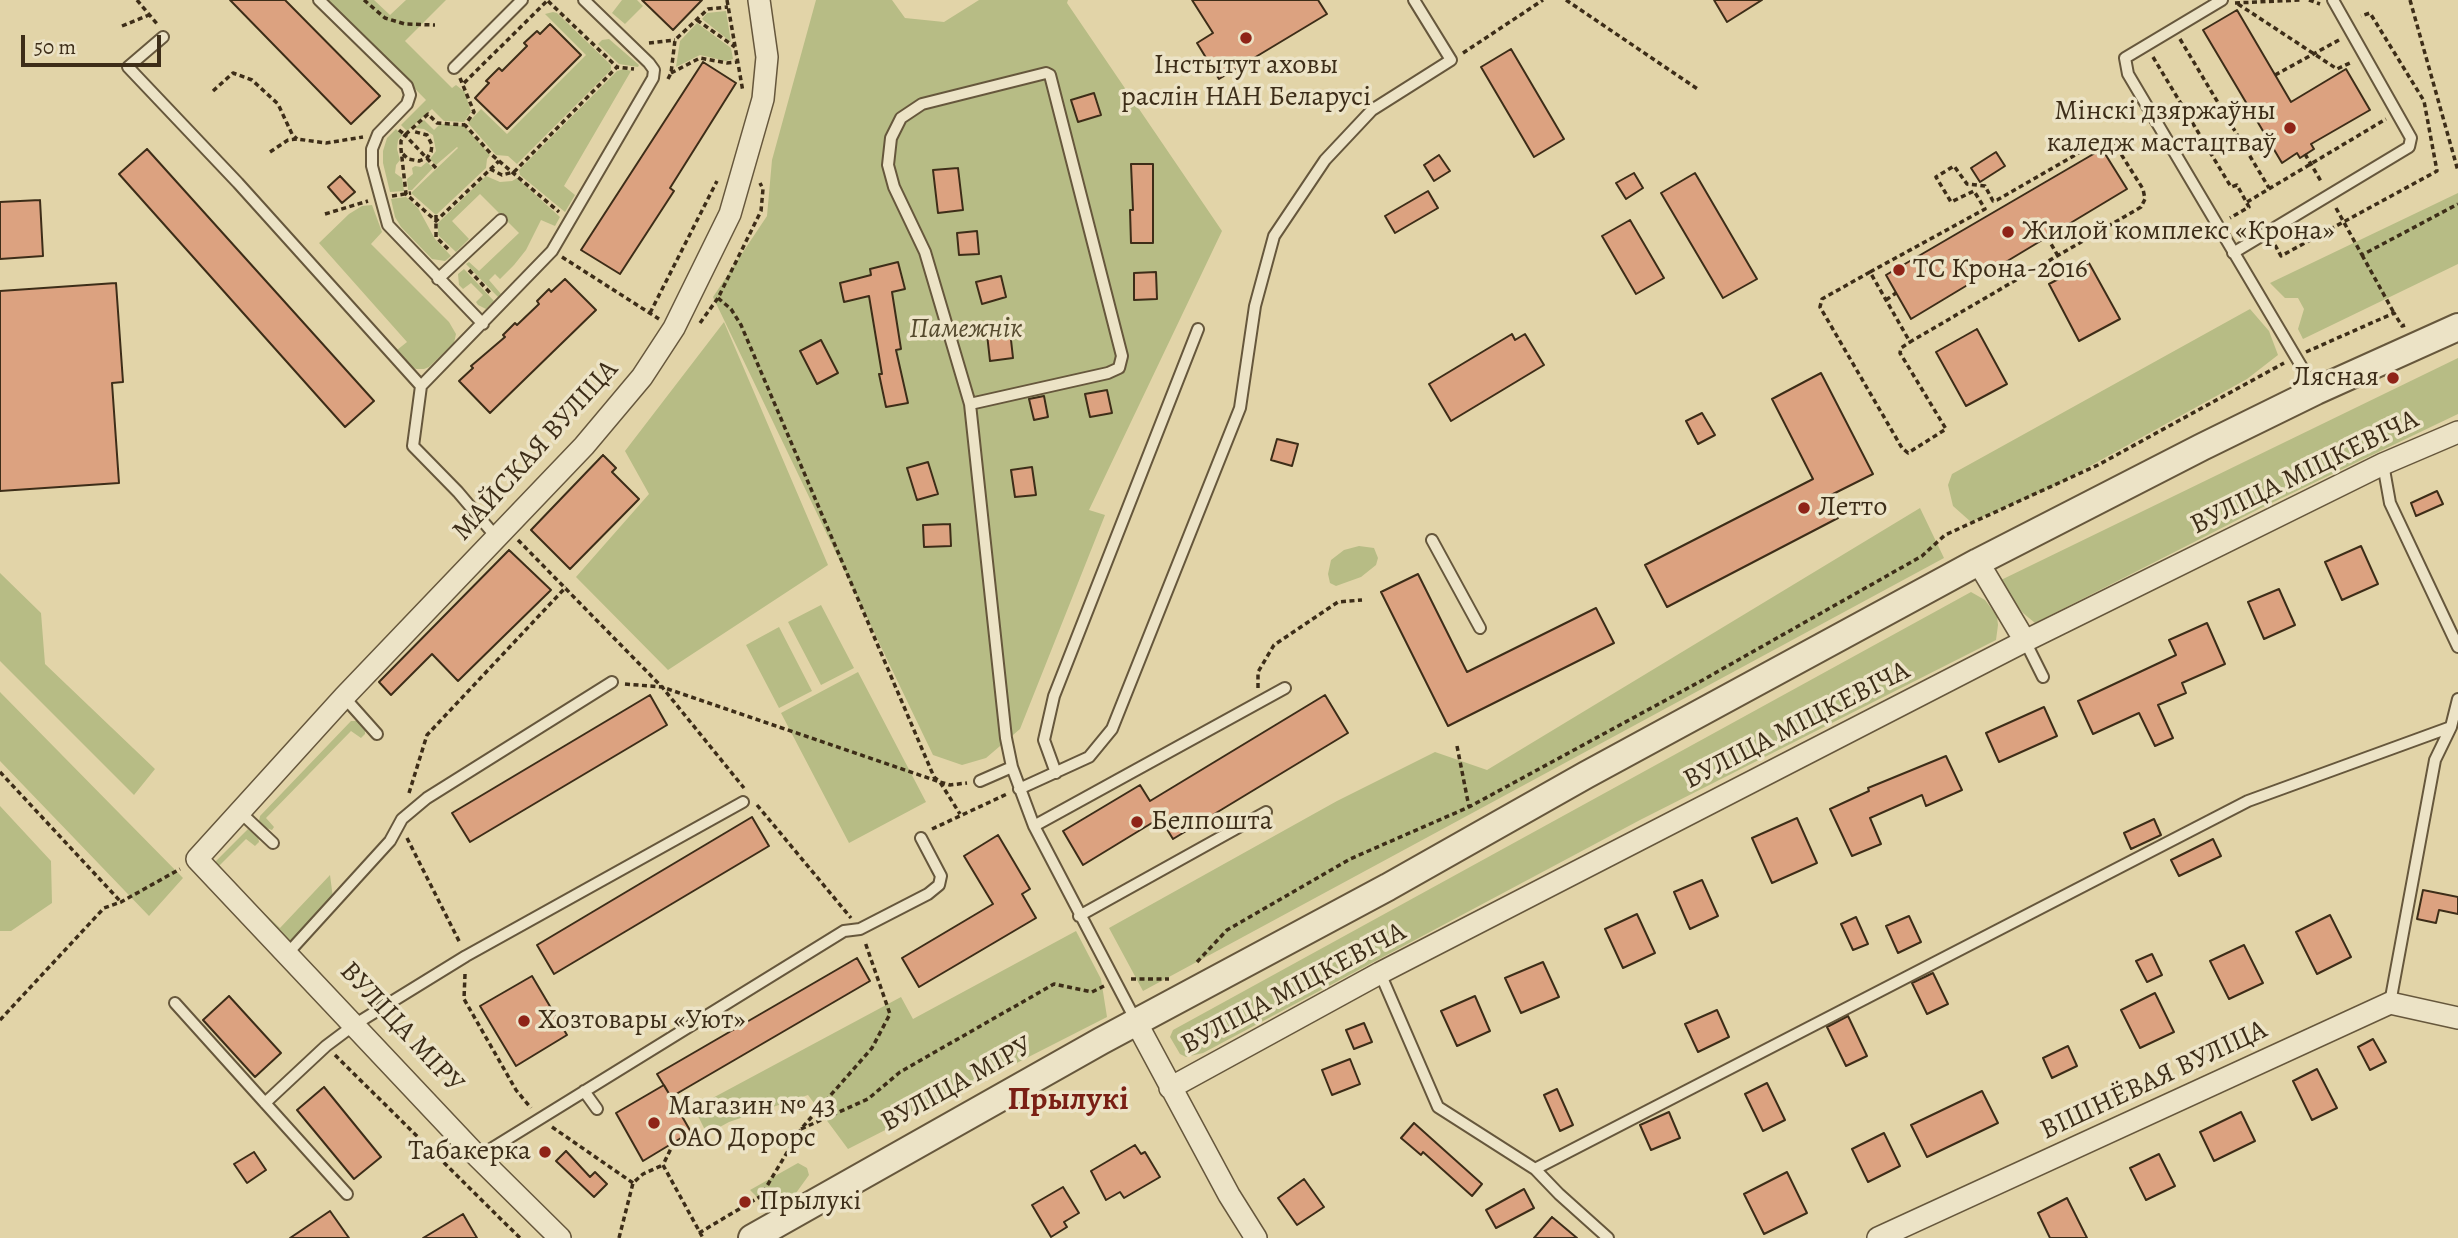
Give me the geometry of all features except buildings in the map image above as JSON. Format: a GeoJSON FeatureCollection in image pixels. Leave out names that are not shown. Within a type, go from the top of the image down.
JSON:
{"type":"FeatureCollection","features":[{"type":"Feature","properties":{"kind":"street","name":"МАЙСКАЯ ВУЛІЦА"},"geometry":{"type":"LineString","coordinates":[[197,859],[344,697],[584,446],[642,377],[674,328],[730,214],[763,99],[767,57],[759,0]]}},
{"type":"Feature","properties":{"kind":"street","name":"ВУЛІЦА МІРУ"},"geometry":{"type":"LineString","coordinates":[[752,1238],[1136,1021],[1188,980],[1388,887],[1586,775],[1978,562],[2316,391],[2458,327]]}},
{"type":"Feature","properties":{"kind":"street","name":"ВУЛІЦА МІЦКЕВІЧА"},"geometry":{"type":"LineString","coordinates":[[1170,1088],[1380,973],[2025,641],[2383,464],[2458,432]]}},
{"type":"Feature","properties":{"kind":"street"},"geometry":{"type":"LineString","coordinates":[[1978,562],[2025,641]]}},
{"type":"Feature","properties":{"kind":"street","name":"ВУЛІЦА МІРУ"},"geometry":{"type":"LineString","coordinates":[[197,859],[478,1157],[560,1238]]}},
{"type":"Feature","properties":{"kind":"street"},"geometry":{"type":"LineString","coordinates":[[2390,1003],[2458,1018]]}},
{"type":"Feature","properties":{"kind":"street","name":"ВІШНЁВАЯ ВУЛІЦА"},"geometry":{"type":"LineString","coordinates":[[1878,1238],[2390,1003]]}},
{"type":"Feature","properties":{"kind":"street"},"geometry":{"type":"LineString","coordinates":[[1136,1021],[1229,1195],[1256,1238]]}},
{"type":"Feature","properties":{"kind":"lane"},"geometry":{"type":"LineString","coordinates":[[319,0],[407,86],[410,95],[407,104],[378,134],[372,149],[372,166],[388,225],[483,324]]}},
{"type":"Feature","properties":{"kind":"lane"},"geometry":{"type":"LineString","coordinates":[[454,68],[522,0]]}},
{"type":"Feature","properties":{"kind":"lane"},"geometry":{"type":"LineString","coordinates":[[501,533],[413,446],[421,386],[552,251],[653,78],[654,70],[649,63],[584,0]]}},
{"type":"Feature","properties":{"kind":"lane"},"geometry":{"type":"LineString","coordinates":[[1018,789],[1089,757],[1112,729],[1240,408],[1255,306],[1274,236],[1325,160],[1372,110],[1451,60],[1414,0]]}},
{"type":"Feature","properties":{"kind":"lane"},"geometry":{"type":"LineString","coordinates":[[2232,253],[2409,147],[2411,138],[2333,0]]}},
{"type":"Feature","properties":{"kind":"lane"},"geometry":{"type":"LineString","coordinates":[[2223,5],[2125,58],[2128,74],[2232,253],[2302,358],[2316,391]]}},
{"type":"Feature","properties":{"kind":"lane"},"geometry":{"type":"LineString","coordinates":[[162,33],[128,67],[238,183],[421,386]]}},
{"type":"Feature","properties":{"kind":"lane"},"geometry":{"type":"LineString","coordinates":[[970,404],[1108,373],[1119,368],[1122,356],[1050,75],[1046,74],[922,104],[901,118],[891,138],[888,165],[894,187],[925,252],[970,404],[1006,738],[1018,789],[1079,916],[1136,1021]]}},
{"type":"Feature","properties":{"kind":"lane"},"geometry":{"type":"LineString","coordinates":[[438,279],[501,220]]}},
{"type":"Feature","properties":{"kind":"lane"},"geometry":{"type":"LineString","coordinates":[[1056,773],[1044,740],[1054,696],[1198,328]]}},
{"type":"Feature","properties":{"kind":"lane"},"geometry":{"type":"LineString","coordinates":[[2383,464],[2390,503],[2458,648]]}},
{"type":"Feature","properties":{"kind":"lane"},"geometry":{"type":"LineString","coordinates":[[1432,540],[1479,628]]}},
{"type":"Feature","properties":{"kind":"lane"},"geometry":{"type":"LineString","coordinates":[[2025,641],[2043,677]]}},
{"type":"Feature","properties":{"kind":"lane"},"geometry":{"type":"LineString","coordinates":[[288,953],[390,841],[402,819],[427,798],[612,682]]}},
{"type":"Feature","properties":{"kind":"lane"},"geometry":{"type":"LineString","coordinates":[[1034,826],[1285,688]]}},
{"type":"Feature","properties":{"kind":"lane"},"geometry":{"type":"LineString","coordinates":[[344,697],[377,734]]}},
{"type":"Feature","properties":{"kind":"lane"},"geometry":{"type":"LineString","coordinates":[[2390,1003],[2435,760],[2451,727],[2458,699]]}},
{"type":"Feature","properties":{"kind":"lane"},"geometry":{"type":"LineString","coordinates":[[1535,1169],[2248,802],[2451,727]]}},
{"type":"Feature","properties":{"kind":"lane"},"geometry":{"type":"LineString","coordinates":[[980,781],[1012,767]]}},
{"type":"Feature","properties":{"kind":"lane"},"geometry":{"type":"LineString","coordinates":[[265,1103],[326,1046],[354,1025],[467,956],[743,802]]}},
{"type":"Feature","properties":{"kind":"lane"},"geometry":{"type":"LineString","coordinates":[[240,812],[273,843]]}},
{"type":"Feature","properties":{"kind":"lane"},"geometry":{"type":"LineString","coordinates":[[1079,916],[1266,812]]}},
{"type":"Feature","properties":{"kind":"lane"},"geometry":{"type":"LineString","coordinates":[[478,1157],[844,931],[860,929],[928,894],[939,885],[941,876],[921,838]]}},
{"type":"Feature","properties":{"kind":"lane"},"geometry":{"type":"LineString","coordinates":[[1380,973],[1438,1107],[1535,1169],[1608,1238]]}},
{"type":"Feature","properties":{"kind":"lane"},"geometry":{"type":"LineString","coordinates":[[175,1003],[346,1194]]}},
{"type":"Feature","properties":{"kind":"lane"},"geometry":{"type":"LineString","coordinates":[[584,1091],[597,1109]]}},
{"type":"Feature","properties":{"kind":"path"},"geometry":{"type":"LineString","coordinates":[[137,0],[162,33]]}},
{"type":"Feature","properties":{"kind":"path"},"geometry":{"type":"LineString","coordinates":[[364,0],[385,18],[405,24],[435,25]]}},
{"type":"Feature","properties":{"kind":"path"},"geometry":{"type":"LineString","coordinates":[[464,83],[548,0],[617,67],[636,69],[667,82],[675,40]]}},
{"type":"Feature","properties":{"kind":"path"},"geometry":{"type":"LineString","coordinates":[[727,0],[744,99]]}},
{"type":"Feature","properties":{"kind":"path"},"geometry":{"type":"LineString","coordinates":[[1451,60],[1543,0]]}},
{"type":"Feature","properties":{"kind":"path"},"geometry":{"type":"LineString","coordinates":[[1566,0],[1699,90]]}},
{"type":"Feature","properties":{"kind":"path"},"geometry":{"type":"LineString","coordinates":[[2223,5],[2236,2],[2300,0]]}},
{"type":"Feature","properties":{"kind":"path"},"geometry":{"type":"LineString","coordinates":[[2309,0],[2320,4]]}},
{"type":"Feature","properties":{"kind":"path"},"geometry":{"type":"LineString","coordinates":[[2410,0],[2458,171]]}},
{"type":"Feature","properties":{"kind":"path"},"geometry":{"type":"LineString","coordinates":[[2236,2],[2337,69],[2353,61]]}},
{"type":"Feature","properties":{"kind":"path"},"geometry":{"type":"LineString","coordinates":[[640,43],[675,40],[708,9],[728,7]]}},
{"type":"Feature","properties":{"kind":"path"},"geometry":{"type":"LineString","coordinates":[[2272,239],[2281,256],[2437,171],[2424,101],[2370,13],[2361,16]]}},
{"type":"Feature","properties":{"kind":"path"},"geometry":{"type":"LineString","coordinates":[[122,26],[149,15]]}},
{"type":"Feature","properties":{"kind":"path"},"geometry":{"type":"LineString","coordinates":[[696,20],[735,47]]}},
{"type":"Feature","properties":{"kind":"path"},"geometry":{"type":"LineString","coordinates":[[2170,42],[2179,37],[2269,188]]}},
{"type":"Feature","properties":{"kind":"path"},"geometry":{"type":"LineString","coordinates":[[2275,75],[2341,39]]}},
{"type":"Feature","properties":{"kind":"path"},"geometry":{"type":"LineString","coordinates":[[2151,54],[2231,187],[2237,185],[2247,202],[2249,207],[2228,220]]}},
{"type":"Feature","properties":{"kind":"path"},"geometry":{"type":"LineString","coordinates":[[671,72],[700,58],[737,62]]}},
{"type":"Feature","properties":{"kind":"path"},"geometry":{"type":"LineString","coordinates":[[490,169],[502,175],[514,172],[617,67]]}},
{"type":"Feature","properties":{"kind":"path"},"geometry":{"type":"LineString","coordinates":[[454,68],[464,83],[474,112],[465,125]]}},
{"type":"Feature","properties":{"kind":"path"},"geometry":{"type":"LineString","coordinates":[[213,91],[233,73],[252,80],[278,104],[297,139]]}},
{"type":"Feature","properties":{"kind":"path"},"geometry":{"type":"LineString","coordinates":[[2247,202],[2387,119],[2380,107]]}},
{"type":"Feature","properties":{"kind":"path"},"geometry":{"type":"LineString","coordinates":[[499,161],[436,221],[406,194],[401,141],[428,114],[437,123],[465,125],[492,155],[514,172],[570,222]]}},
{"type":"Feature","properties":{"kind":"path"},"geometry":{"type":"LineString","coordinates":[[390,122],[436,167]]}},
{"type":"Feature","properties":{"kind":"path"},"geometry":{"type":"LineString","coordinates":[[401,149],[404,156],[413,161],[427,158],[431,152],[431,139],[422,132],[410,131]]}},
{"type":"Feature","properties":{"kind":"path"},"geometry":{"type":"LineString","coordinates":[[270,152],[288,140],[326,144],[378,134]]}},
{"type":"Feature","properties":{"kind":"path"},"geometry":{"type":"LineString","coordinates":[[2103,139],[2114,143],[2143,189],[2145,199],[2141,207],[1901,348],[1900,353],[1946,429],[1908,453],[1902,448],[1820,307],[1822,299],[1961,222],[1985,208],[1974,191],[1951,202],[1936,177],[1954,166],[1967,184],[1985,186],[1993,201],[2103,139]]}},
{"type":"Feature","properties":{"kind":"path"},"geometry":{"type":"LineString","coordinates":[[2305,154],[2402,326],[2412,322]]}},
{"type":"Feature","properties":{"kind":"path"},"geometry":{"type":"LineString","coordinates":[[487,160],[492,155]]}},
{"type":"Feature","properties":{"kind":"path"},"geometry":{"type":"LineString","coordinates":[[2073,156],[2078,164]]}},
{"type":"Feature","properties":{"kind":"path"},"geometry":{"type":"LineString","coordinates":[[650,313],[719,177]]}},
{"type":"Feature","properties":{"kind":"path"},"geometry":{"type":"LineString","coordinates":[[2362,255],[2458,204]]}},
{"type":"Feature","properties":{"kind":"path"},"geometry":{"type":"LineString","coordinates":[[1961,222],[1965,229]]}},
{"type":"Feature","properties":{"kind":"path"},"geometry":{"type":"LineString","coordinates":[[1947,229],[1951,237]]}},
{"type":"Feature","properties":{"kind":"path"},"geometry":{"type":"LineString","coordinates":[[2047,237],[2058,256]]}},
{"type":"Feature","properties":{"kind":"path"},"geometry":{"type":"LineString","coordinates":[[562,257],[568,247]]}},
{"type":"Feature","properties":{"kind":"path"},"geometry":{"type":"LineString","coordinates":[[552,251],[674,328]]}},
{"type":"Feature","properties":{"kind":"path"},"geometry":{"type":"LineString","coordinates":[[1870,272],[1910,342]]}},
{"type":"Feature","properties":{"kind":"path"},"geometry":{"type":"LineString","coordinates":[[1885,300],[1896,293]]}},
{"type":"Feature","properties":{"kind":"path"},"geometry":{"type":"LineString","coordinates":[[718,298],[731,309],[741,325],[934,777],[960,814]]}},
{"type":"Feature","properties":{"kind":"path"},"geometry":{"type":"LineString","coordinates":[[802,1129],[867,1099],[900,1072],[1054,984],[1092,992],[1115,979],[1188,980],[1227,930],[1350,859],[1469,807],[1701,681],[1922,556],[1945,536],[2098,465],[2302,358],[2302,353],[2394,313]]}},
{"type":"Feature","properties":{"kind":"path"},"geometry":{"type":"LineString","coordinates":[[501,533],[566,587],[662,687],[860,929],[890,1014],[864,1060],[802,1129],[761,1196],[699,1233]]}},
{"type":"Feature","properties":{"kind":"path"},"geometry":{"type":"LineString","coordinates":[[566,587],[428,736],[417,763],[402,819],[406,836],[467,956],[464,999],[516,1090],[539,1119],[633,1183]]}},
{"type":"Feature","properties":{"kind":"path"},"geometry":{"type":"LineString","coordinates":[[1258,703],[1258,672],[1274,645],[1338,602],[1362,600]]}},
{"type":"Feature","properties":{"kind":"path"},"geometry":{"type":"LineString","coordinates":[[612,682],[662,687],[950,785],[980,781]]}},
{"type":"Feature","properties":{"kind":"path"},"geometry":{"type":"LineString","coordinates":[[1457,746],[1469,807]]}},
{"type":"Feature","properties":{"kind":"path"},"geometry":{"type":"LineString","coordinates":[[0,772],[121,902]]}},
{"type":"Feature","properties":{"kind":"path"},"geometry":{"type":"LineString","coordinates":[[921,838],[960,814],[1018,789]]}},
{"type":"Feature","properties":{"kind":"path"},"geometry":{"type":"LineString","coordinates":[[0,1020],[104,908],[121,902],[197,859]]}},
{"type":"Feature","properties":{"kind":"path"},"geometry":{"type":"LineString","coordinates":[[326,1046],[520,1238]]}},
{"type":"Feature","properties":{"kind":"path"},"geometry":{"type":"LineString","coordinates":[[619,1238],[633,1183],[643,1174],[663,1165],[674,1142]]}},
{"type":"Feature","properties":{"kind":"path"},"geometry":{"type":"LineString","coordinates":[[663,1165],[703,1238]]}},
{"type":"Feature","properties":{"kind":"green space"},"geometry":{"type":"Polygon","coordinates":[[[328,0],[374,0],[390,15],[406,0],[446,0],[405,41],[452,88],[456,85],[465,92],[471,112],[464,122],[444,121],[432,109],[407,131],[401,125],[426,100],[328,0]]]}},
{"type":"Feature","properties":{"kind":"green space"},"geometry":{"type":"Polygon","coordinates":[[[622,0],[637,0],[643,6],[625,24],[612,13],[622,0]]]}},
{"type":"Feature","properties":{"kind":"green space","name":"Памежнік"},"geometry":{"type":"Polygon","coordinates":[[[816,0],[892,0],[905,18],[944,22],[979,0],[1068,0],[1067,3],[1222,231],[1089,510],[1105,515],[1020,729],[986,758],[962,765],[933,755],[713,297],[767,216],[772,160],[816,0]]]}},
{"type":"Feature","properties":{"kind":"green space"},"geometry":{"type":"Polygon","coordinates":[[[726,11],[731,42],[702,19],[707,13],[726,11]]]}},
{"type":"Feature","properties":{"kind":"green space"},"geometry":{"type":"Polygon","coordinates":[[[553,12],[611,65],[611,70],[517,164],[508,156],[496,155],[468,123],[481,109],[507,134],[586,55],[545,14],[553,12]]]}},
{"type":"Feature","properties":{"kind":"green space"},"geometry":{"type":"Polygon","coordinates":[[[697,23],[731,48],[733,59],[726,61],[700,55],[676,67],[680,41],[697,23]]]}},
{"type":"Feature","properties":{"kind":"green space"},"geometry":{"type":"Polygon","coordinates":[[[609,39],[639,65],[638,67],[619,64],[598,44],[609,39]]]}},
{"type":"Feature","properties":{"kind":"green space"},"geometry":{"type":"Polygon","coordinates":[[[617,71],[631,71],[564,186],[575,195],[565,212],[520,175],[519,170],[617,71]]]}},
{"type":"Feature","properties":{"kind":"green space"},"geometry":{"type":"Polygon","coordinates":[[[424,120],[434,130],[440,124],[464,126],[490,155],[486,168],[436,215],[411,193],[458,148],[436,165],[430,159],[436,151],[433,135],[424,129],[415,128],[424,120]]]}},
{"type":"Feature","properties":{"kind":"green space"},"geometry":{"type":"Polygon","coordinates":[[[396,129],[402,135],[398,140],[400,160],[395,173],[402,178],[404,191],[390,192],[383,151],[387,138],[396,129]]]}},
{"type":"Feature","properties":{"kind":"green space"},"geometry":{"type":"Polygon","coordinates":[[[427,162],[433,168],[412,190],[408,190],[407,179],[413,174],[412,168],[421,167],[427,162]]]}},
{"type":"Feature","properties":{"kind":"green space"},"geometry":{"type":"Polygon","coordinates":[[[486,176],[500,182],[517,178],[560,217],[555,226],[541,220],[526,250],[514,265],[500,279],[495,274],[489,280],[501,294],[498,297],[466,264],[469,262],[479,271],[519,233],[480,194],[452,221],[469,239],[456,252],[438,235],[438,223],[486,176]]]}},
{"type":"Feature","properties":{"kind":"green space"},"geometry":{"type":"Polygon","coordinates":[[[2458,193],[2458,264],[2303,339],[2298,329],[2304,309],[2298,298],[2285,298],[2270,283],[2458,193]]]}},
{"type":"Feature","properties":{"kind":"green space"},"geometry":{"type":"Polygon","coordinates":[[[406,197],[418,208],[435,239],[451,256],[445,261],[432,259],[401,227],[395,217],[391,199],[406,197]]]}},
{"type":"Feature","properties":{"kind":"green space"},"geometry":{"type":"Polygon","coordinates":[[[372,205],[382,232],[371,244],[449,322],[456,334],[454,343],[424,369],[416,369],[410,365],[397,350],[407,342],[319,243],[349,214],[362,206],[372,205]]]}},
{"type":"Feature","properties":{"kind":"green space"},"geometry":{"type":"Polygon","coordinates":[[[464,269],[494,301],[486,309],[476,302],[483,295],[471,283],[463,289],[459,285],[458,274],[464,269]]]}},
{"type":"Feature","properties":{"kind":"green space"},"geometry":{"type":"Polygon","coordinates":[[[2250,309],[2269,331],[2278,355],[2247,379],[2052,487],[1971,522],[1953,506],[1948,485],[1952,474],[2250,309]]]}},
{"type":"Feature","properties":{"kind":"green space"},"geometry":{"type":"Polygon","coordinates":[[[724,322],[828,565],[668,670],[576,577],[649,494],[625,451],[724,322]]]}},
{"type":"Feature","properties":{"kind":"green space"},"geometry":{"type":"Polygon","coordinates":[[[2458,358],[2458,414],[2259,509],[2035,623],[2005,591],[2001,580],[2458,358]]]}},
{"type":"Feature","properties":{"kind":"green space"},"geometry":{"type":"Polygon","coordinates":[[[1920,508],[1944,558],[1143,991],[1109,928],[1337,801],[1435,752],[1487,770],[1920,508]]]}},
{"type":"Feature","properties":{"kind":"green space"},"geometry":{"type":"Polygon","coordinates":[[[1359,546],[1374,548],[1378,558],[1376,565],[1361,577],[1336,586],[1330,583],[1328,574],[1331,560],[1344,550],[1359,546]]]}},
{"type":"Feature","properties":{"kind":"green space"},"geometry":{"type":"Polygon","coordinates":[[[0,573],[41,613],[45,664],[155,769],[134,795],[0,661],[0,573]]]}},
{"type":"Feature","properties":{"kind":"green space"},"geometry":{"type":"Polygon","coordinates":[[[1971,592],[1985,600],[1997,616],[1996,640],[1640,820],[1203,1053],[1186,1057],[1180,1054],[1170,1037],[1173,1030],[1971,592]]]}},
{"type":"Feature","properties":{"kind":"green space"},"geometry":{"type":"Polygon","coordinates":[[[821,605],[854,668],[821,685],[788,622],[821,605]]]}},
{"type":"Feature","properties":{"kind":"green space"},"geometry":{"type":"Polygon","coordinates":[[[779,627],[812,691],[779,708],[746,645],[779,627]]]}},
{"type":"Feature","properties":{"kind":"green space"},"geometry":{"type":"Polygon","coordinates":[[[858,672],[926,802],[849,843],[781,713],[858,672]]]}},
{"type":"Feature","properties":{"kind":"green space"},"geometry":{"type":"Polygon","coordinates":[[[0,692],[183,878],[149,916],[0,761],[0,692]]]}},
{"type":"Feature","properties":{"kind":"green space"},"geometry":{"type":"Polygon","coordinates":[[[351,721],[357,721],[365,728],[365,734],[361,738],[351,731],[266,818],[274,827],[272,830],[266,828],[259,821],[260,816],[351,721]]]}},
{"type":"Feature","properties":{"kind":"green space"},"geometry":{"type":"Polygon","coordinates":[[[0,806],[51,861],[52,903],[11,931],[0,931],[0,806]]]}},
{"type":"Feature","properties":{"kind":"green space"},"geometry":{"type":"Polygon","coordinates":[[[248,829],[258,836],[259,842],[255,846],[246,839],[217,868],[280,928],[330,875],[333,898],[288,944],[213,864],[248,829]]]}},
{"type":"Feature","properties":{"kind":"green space"},"geometry":{"type":"Polygon","coordinates":[[[1076,931],[1101,979],[1107,1017],[848,1149],[808,1095],[729,1122],[707,1134],[694,1108],[901,997],[913,1019],[1076,931]]]}},
{"type":"Feature","properties":{"kind":"green space"},"geometry":{"type":"Polygon","coordinates":[[[798,1163],[807,1168],[809,1175],[796,1193],[777,1199],[760,1200],[750,1190],[798,1163]]]}},
{"type":"Feature","properties":{"kind":"place","name":"Інстытут аховы раслін НАН Беларусі"},"geometry":{"type":"Point","coordinates":[1246,38]}},
{"type":"Feature","properties":{"kind":"place","name":"Мінскі дзяржаўны каледж мастацтваў"},"geometry":{"type":"Point","coordinates":[2290,128]}},
{"type":"Feature","properties":{"kind":"place","name":"Жилой комплекс «Крона»"},"geometry":{"type":"Point","coordinates":[2008,232]}},
{"type":"Feature","properties":{"kind":"place","name":"ТС Крона-2016"},"geometry":{"type":"Point","coordinates":[1899,270]}},
{"type":"Feature","properties":{"kind":"place","name":"Лясная"},"geometry":{"type":"Point","coordinates":[2393,378]}},
{"type":"Feature","properties":{"kind":"place","name":"Летто"},"geometry":{"type":"Point","coordinates":[1804,508]}},
{"type":"Feature","properties":{"kind":"place","name":"Белпошта"},"geometry":{"type":"Point","coordinates":[1137,822]}},
{"type":"Feature","properties":{"kind":"place","name":"Хозтовары «Уют»"},"geometry":{"type":"Point","coordinates":[524,1021]}},
{"type":"Feature","properties":{"kind":"place","name":"Магазин № 43 ОАО Дорорс"},"geometry":{"type":"Point","coordinates":[654,1123]}},
{"type":"Feature","properties":{"kind":"place","name":"Табакерка"},"geometry":{"type":"Point","coordinates":[545,1152]}},
{"type":"Feature","properties":{"kind":"place","name":"Прылукі"},"geometry":{"type":"Point","coordinates":[745,1202]}},
{"type":"Feature","properties":{"kind":"district","name":"Прылукі"},"geometry":{"type":"Point","coordinates":[1068,1101]}}]}
